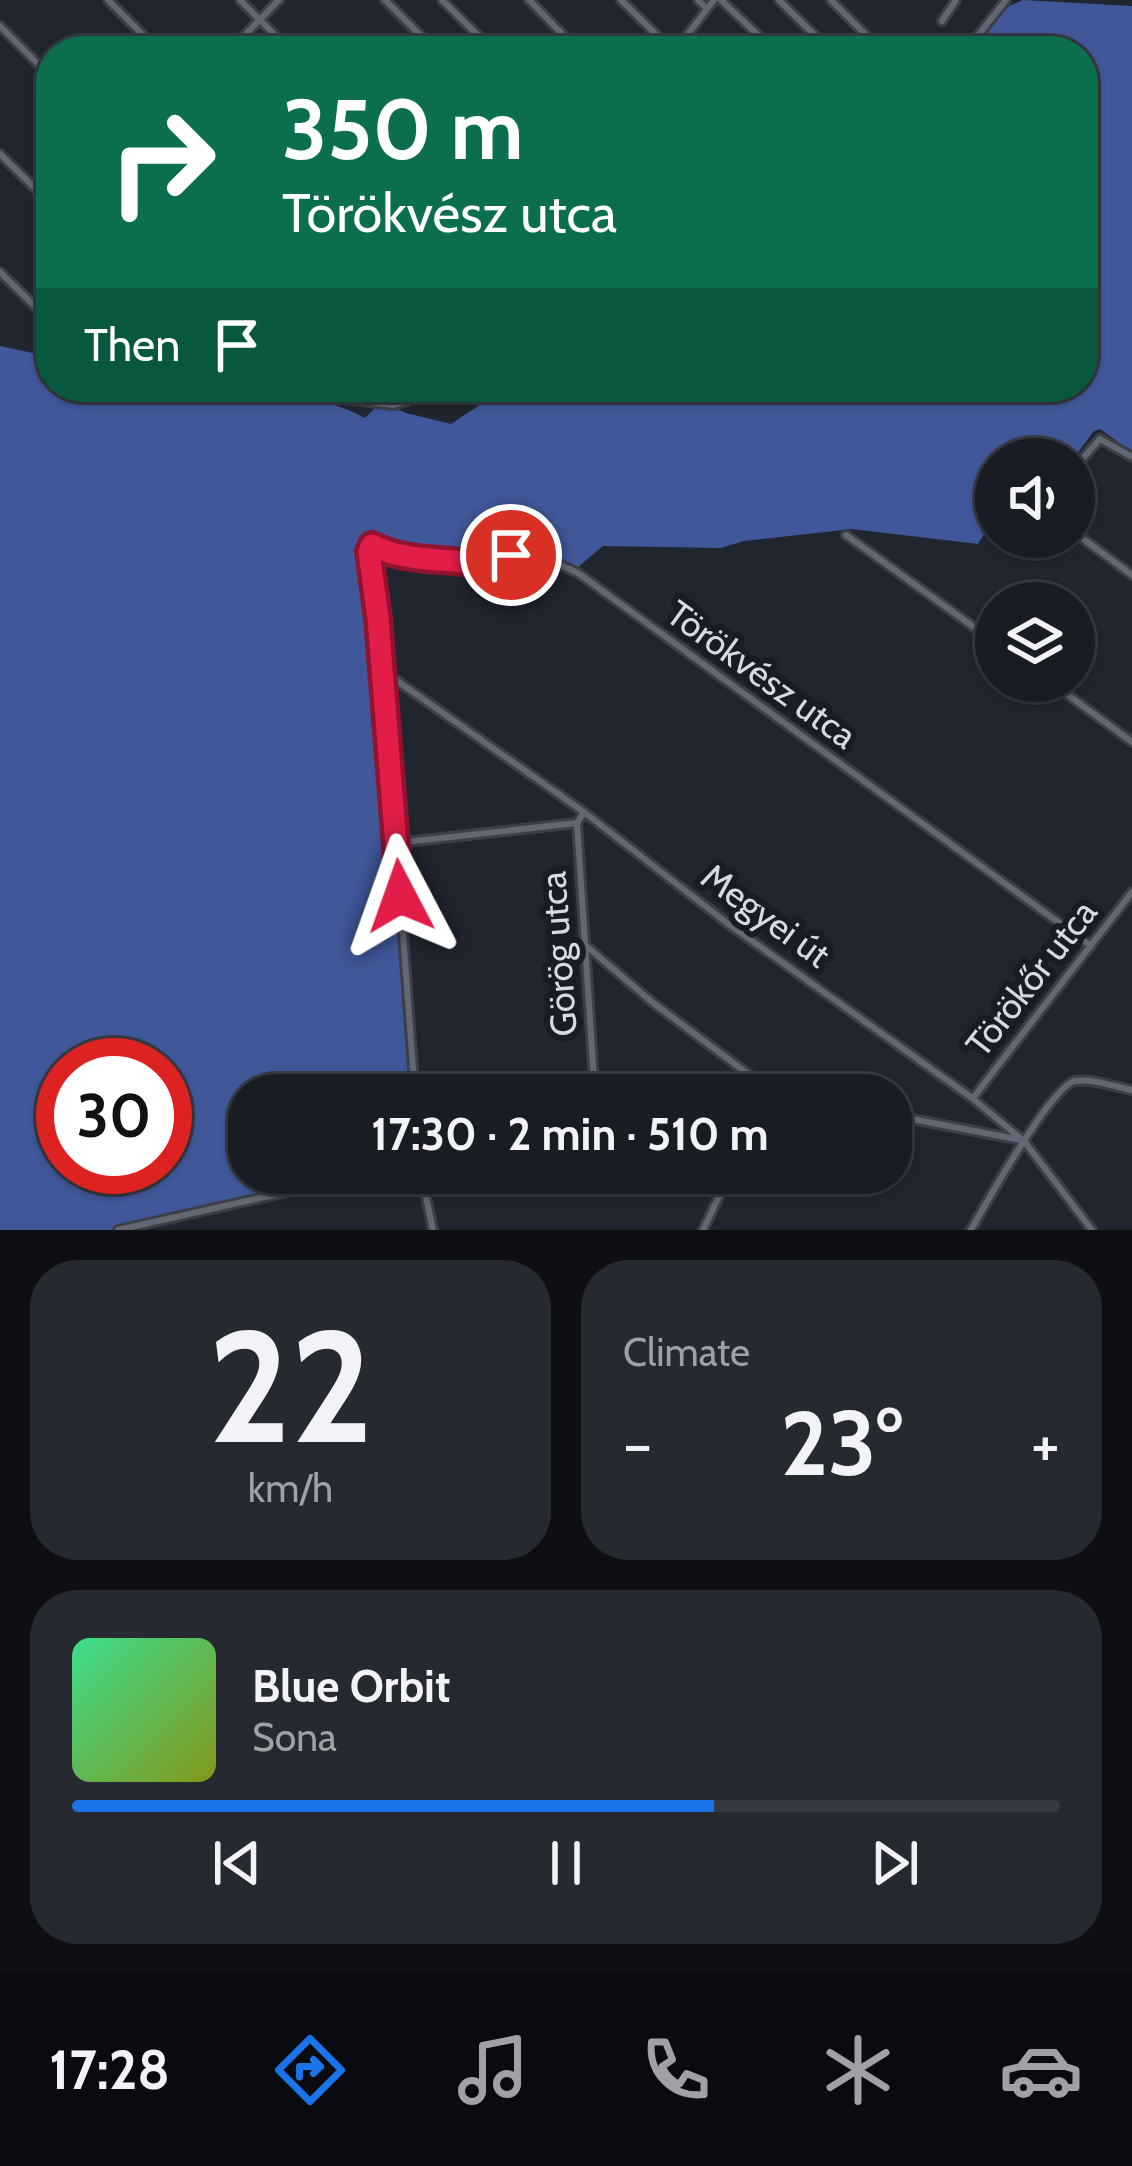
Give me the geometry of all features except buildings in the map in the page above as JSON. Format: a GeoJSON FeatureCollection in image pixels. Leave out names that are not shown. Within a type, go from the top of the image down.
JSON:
{"type":"FeatureCollection","features":[{"type":"Feature","properties":{"kind":"street"},"geometry":{"type":"LineString","coordinates":[[108,0],[144,36]]}},
{"type":"Feature","properties":{"kind":"street"},"geometry":{"type":"LineString","coordinates":[[240,0],[276,36]]}},
{"type":"Feature","properties":{"kind":"street"},"geometry":{"type":"LineString","coordinates":[[244,36],[280,0]]}},
{"type":"Feature","properties":{"kind":"street"},"geometry":{"type":"LineString","coordinates":[[385,0],[421,36]]}},
{"type":"Feature","properties":{"kind":"street"},"geometry":{"type":"LineString","coordinates":[[442,0],[479,36]]}},
{"type":"Feature","properties":{"kind":"street"},"geometry":{"type":"LineString","coordinates":[[529,0],[564,36]]}},
{"type":"Feature","properties":{"kind":"street"},"geometry":{"type":"LineString","coordinates":[[622,0],[659,36]]}},
{"type":"Feature","properties":{"kind":"street"},"geometry":{"type":"LineString","coordinates":[[698,0],[707,9]]}},
{"type":"Feature","properties":{"kind":"street"},"geometry":{"type":"LineString","coordinates":[[689,36],[717,0],[758,36]]}},
{"type":"Feature","properties":{"kind":"street"},"geometry":{"type":"LineString","coordinates":[[779,0],[816,36]]}},
{"type":"Feature","properties":{"kind":"street"},"geometry":{"type":"LineString","coordinates":[[831,0],[867,36]]}},
{"type":"Feature","properties":{"kind":"street"},"geometry":{"type":"LineString","coordinates":[[942,21],[956,0]]}},
{"type":"Feature","properties":{"kind":"street"},"geometry":{"type":"LineString","coordinates":[[978,36],[1006,0]]}},
{"type":"Feature","properties":{"kind":"street"},"geometry":{"type":"LineString","coordinates":[[0,26],[36,62]]}},
{"type":"Feature","properties":{"kind":"street"},"geometry":{"type":"LineString","coordinates":[[0,154],[36,189]]}},
{"type":"Feature","properties":{"kind":"street"},"geometry":{"type":"LineString","coordinates":[[0,272],[36,307]]}},
{"type":"Feature","properties":{"kind":"street"},"geometry":{"type":"LineString","coordinates":[[381,402],[405,402]]}},
{"type":"Feature","properties":{"kind":"street"},"geometry":{"type":"LineString","coordinates":[[1095,441],[1104,440],[1132,457]]}},
{"type":"Feature","properties":{"kind":"street"},"geometry":{"type":"LineString","coordinates":[[846,535],[975,628]]}},
{"type":"Feature","properties":{"kind":"street","name":"Törökvész utca"},"geometry":{"type":"LineString","coordinates":[[382,671],[368,559],[372,545],[393,555],[441,563],[462,560],[490,566],[516,555],[550,560],[578,573],[1091,946]]}},
{"type":"Feature","properties":{"kind":"street"},"geometry":{"type":"LineString","coordinates":[[1095,548],[1132,575]]}},
{"type":"Feature","properties":{"kind":"street"},"geometry":{"type":"LineString","coordinates":[[382,671],[414,1074]]}},
{"type":"Feature","properties":{"kind":"street","name":"Megyei út"},"geometry":{"type":"LineString","coordinates":[[382,671],[584,812],[727,923],[972,1098],[1024,1141],[1092,1230]]}},
{"type":"Feature","properties":{"kind":"street"},"geometry":{"type":"LineString","coordinates":[[1077,702],[1132,742]]}},
{"type":"Feature","properties":{"kind":"street","name":"Görög utca"},"geometry":{"type":"LineString","coordinates":[[584,812],[577,823],[594,1074]]}},
{"type":"Feature","properties":{"kind":"street"},"geometry":{"type":"LineString","coordinates":[[396,843],[577,823]]}},
{"type":"Feature","properties":{"kind":"street","name":"Törökőr utca"},"geometry":{"type":"LineString","coordinates":[[972,1098],[1132,892]]}},
{"type":"Feature","properties":{"kind":"street"},"geometry":{"type":"LineString","coordinates":[[584,944],[748,1074]]}},
{"type":"Feature","properties":{"kind":"street"},"geometry":{"type":"LineString","coordinates":[[970,1230],[1024,1141],[1070,1082],[1132,1090]]}},
{"type":"Feature","properties":{"kind":"street"},"geometry":{"type":"LineString","coordinates":[[912,1119],[1024,1141]]}},
{"type":"Feature","properties":{"kind":"street"},"geometry":{"type":"LineString","coordinates":[[118,1230],[282,1194]]}},
{"type":"Feature","properties":{"kind":"street"},"geometry":{"type":"LineString","coordinates":[[426,1194],[434,1230]]}},
{"type":"Feature","properties":{"kind":"street"},"geometry":{"type":"LineString","coordinates":[[703,1230],[720,1194]]}},
{"type":"Feature","properties":{"kind":"shaded area"},"geometry":{"type":"Polygon","coordinates":[[[1023,0],[1132,6],[1132,452],[1100,429],[1089,438],[975,438],[975,544],[852,529],[744,541],[721,548],[603,546],[572,572],[528,562],[446,567],[372,545],[369,553],[413,1074],[228,1074],[228,1194],[297,1194],[126,1230],[0,1230],[0,346],[36,354],[36,402],[323,402],[365,418],[381,402],[451,424],[484,402],[1098,402],[1098,36],[984,36],[1009,6],[1023,0]]]}},
{"type":"Feature","properties":{"kind":"route"},"geometry":{"type":"LineString","coordinates":[[400,896],[369,552],[372,545],[393,555],[490,566],[511,555]]}}]}
